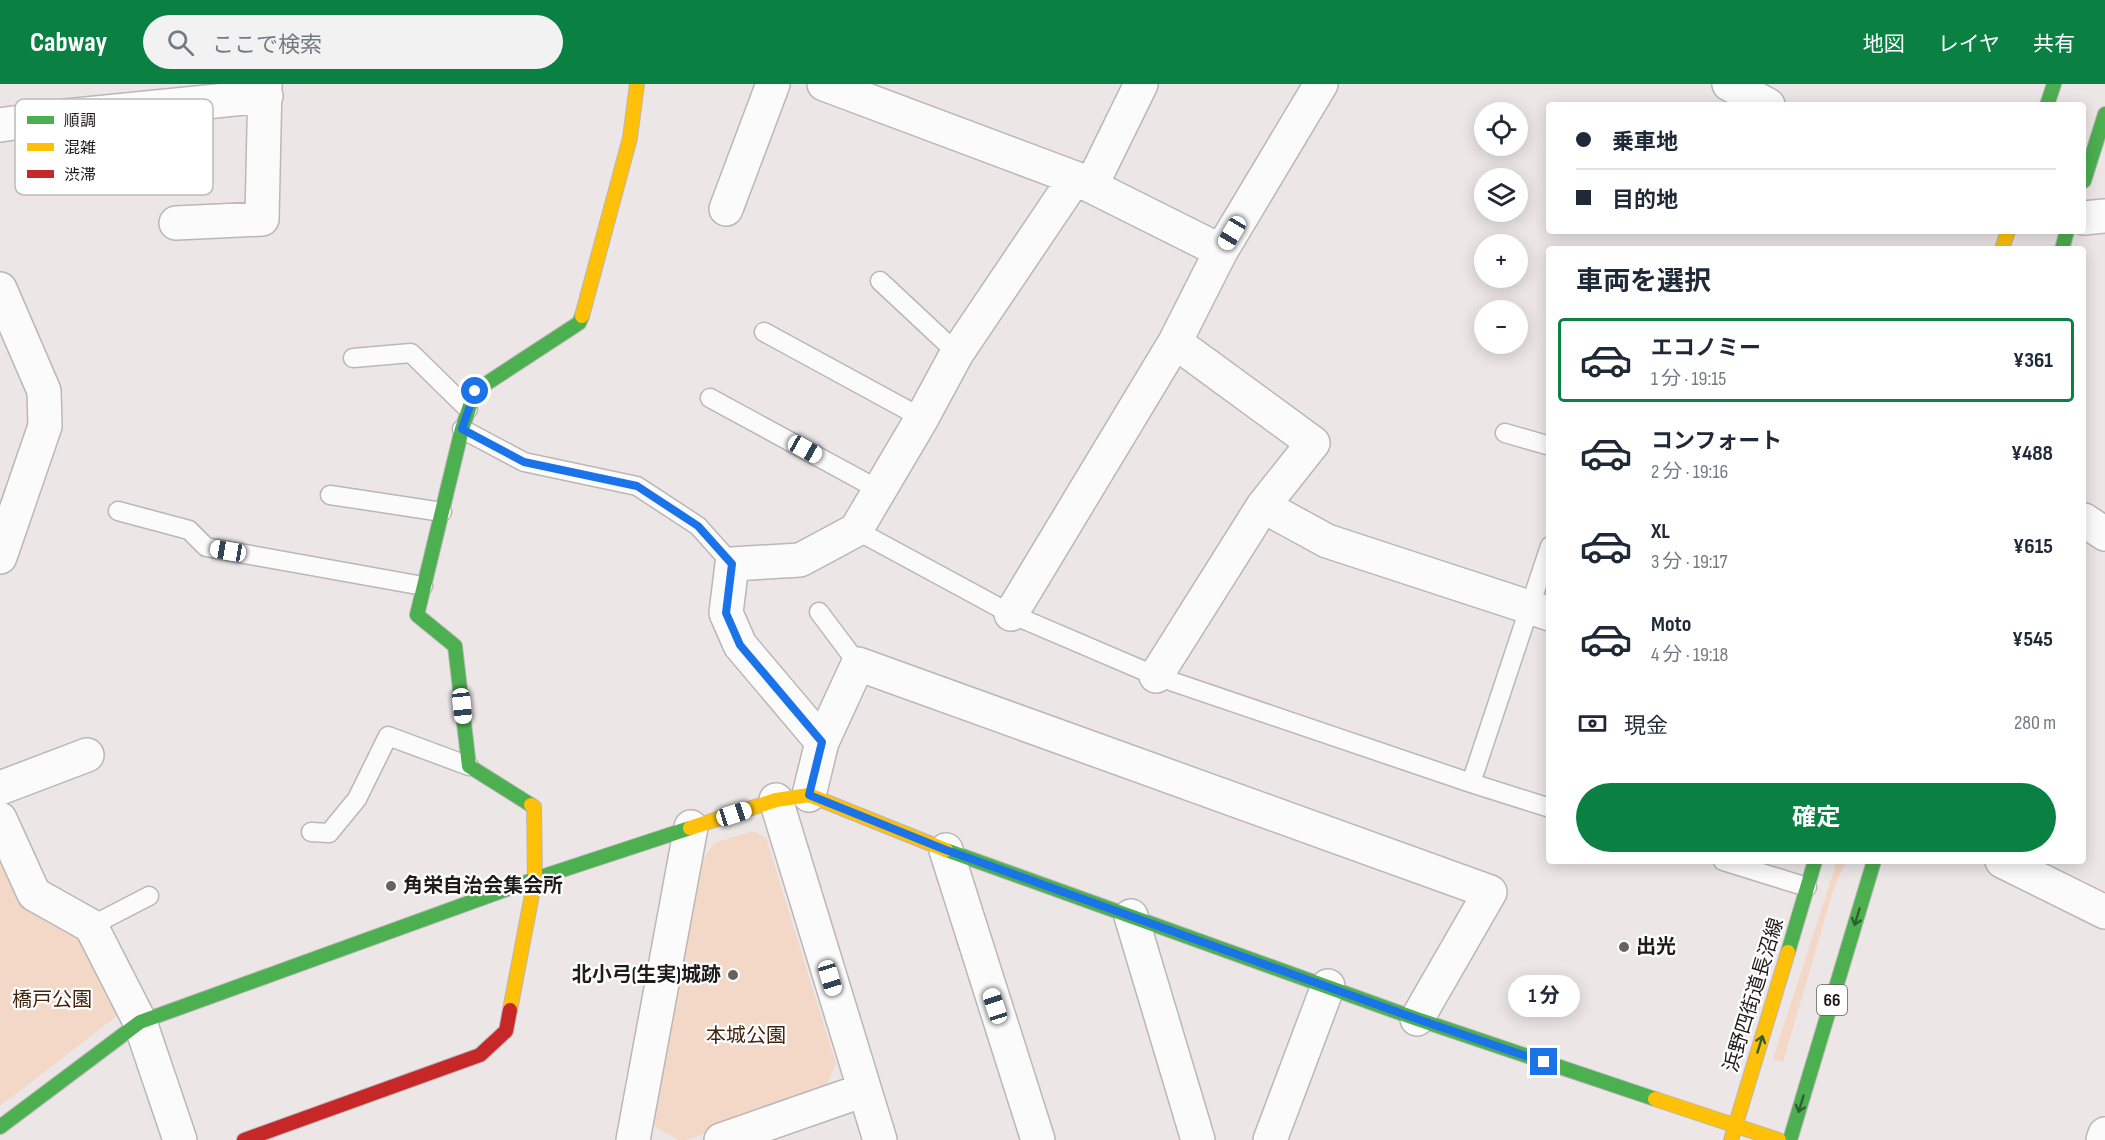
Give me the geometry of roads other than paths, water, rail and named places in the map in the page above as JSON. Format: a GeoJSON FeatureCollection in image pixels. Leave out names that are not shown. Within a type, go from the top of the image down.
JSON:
{"type":"FeatureCollection","features":[{"type":"Feature","properties":{"kind":"street"},"geometry":{"type":"LineString","coordinates":[[244,1140],[480,1054],[506,1031],[535,879],[534,807],[468,766],[455,646],[417,615],[462,429],[475,391],[579,323],[585,311],[630,138],[637,84]]}},
{"type":"Feature","properties":{"kind":"street"},"geometry":{"type":"LineString","coordinates":[[726,209],[773,84]]}},
{"type":"Feature","properties":{"kind":"street"},"geometry":{"type":"LineString","coordinates":[[824,84],[1083,182],[1221,251]]}},
{"type":"Feature","properties":{"kind":"street"},"geometry":{"type":"LineString","coordinates":[[822,742],[740,645],[726,613],[732,564],[800,560],[856,530],[881,491],[957,353],[1083,182],[1141,84]]}},
{"type":"Feature","properties":{"kind":"street"},"geometry":{"type":"LineString","coordinates":[[1011,614],[1175,342],[1221,251],[1321,84]]}},
{"type":"Feature","properties":{"kind":"street"},"geometry":{"type":"LineString","coordinates":[[2048,102],[2054,84]]}},
{"type":"Feature","properties":{"kind":"street"},"geometry":{"type":"LineString","coordinates":[[1732,85],[1763,102]]}},
{"type":"Feature","properties":{"kind":"street"},"geometry":{"type":"LineString","coordinates":[[176,223],[262,219],[266,90],[196,99]]}},
{"type":"Feature","properties":{"kind":"street"},"geometry":{"type":"LineString","coordinates":[[2086,175],[2105,114]]}},
{"type":"Feature","properties":{"kind":"street"},"geometry":{"type":"LineString","coordinates":[[0,125],[15,123]]}},
{"type":"Feature","properties":{"kind":"street"},"geometry":{"type":"LineString","coordinates":[[2086,218],[2105,216]]}},
{"type":"Feature","properties":{"kind":"street"},"geometry":{"type":"LineString","coordinates":[[0,290],[44,391],[45,426],[0,557]]}},
{"type":"Feature","properties":{"kind":"street"},"geometry":{"type":"LineString","coordinates":[[1156,676],[1263,506],[1313,443],[1175,342]]}},
{"type":"Feature","properties":{"kind":"street"},"geometry":{"type":"LineString","coordinates":[[1263,506],[1328,541],[1539,610]]}},
{"type":"Feature","properties":{"kind":"street"},"geometry":{"type":"LineString","coordinates":[[2086,521],[2105,534]]}},
{"type":"Feature","properties":{"kind":"street"},"geometry":{"type":"LineString","coordinates":[[809,795],[822,742],[858,664],[1490,892],[1417,1019]]}},
{"type":"Feature","properties":{"kind":"street"},"geometry":{"type":"LineString","coordinates":[[0,788],[87,755]]}},
{"type":"Feature","properties":{"kind":"street"},"geometry":{"type":"LineString","coordinates":[[0,1127],[140,1022],[535,879],[776,800],[809,795],[946,850],[1733,1133],[1779,1140]]}},
{"type":"Feature","properties":{"kind":"street"},"geometry":{"type":"LineString","coordinates":[[776,800],[880,1140]]}},
{"type":"Feature","properties":{"kind":"street"},"geometry":{"type":"LineString","coordinates":[[0,819],[34,894],[91,926],[140,1022],[180,1140]]}},
{"type":"Feature","properties":{"kind":"street"},"geometry":{"type":"LineString","coordinates":[[633,1140],[691,828]]}},
{"type":"Feature","properties":{"kind":"street"},"geometry":{"type":"LineString","coordinates":[[946,850],[1038,1140]]}},
{"type":"Feature","properties":{"kind":"street","name":"浜野四街道長沼線"},"geometry":{"type":"LineString","coordinates":[[1733,1133],[1814,864]]}},
{"type":"Feature","properties":{"kind":"street","name":"66"},"geometry":{"type":"LineString","coordinates":[[1790,1140],[1873,864]]}},
{"type":"Feature","properties":{"kind":"street"},"geometry":{"type":"LineString","coordinates":[[2008,864],[2105,912]]}},
{"type":"Feature","properties":{"kind":"street"},"geometry":{"type":"LineString","coordinates":[[1131,916],[1198,1140]]}},
{"type":"Feature","properties":{"kind":"street"},"geometry":{"type":"LineString","coordinates":[[1270,1140],[1328,986]]}},
{"type":"Feature","properties":{"kind":"street"},"geometry":{"type":"LineString","coordinates":[[721,1140],[864,1090]]}},
{"type":"Feature","properties":{"kind":"street"},"geometry":{"type":"LineString","coordinates":[[2103,1140],[2105,1134]]}},
{"type":"Feature","properties":{"kind":"lane"},"geometry":{"type":"LineString","coordinates":[[880,282],[957,353]]}},
{"type":"Feature","properties":{"kind":"lane"},"geometry":{"type":"LineString","coordinates":[[764,332],[922,418]]}},
{"type":"Feature","properties":{"kind":"lane"},"geometry":{"type":"LineString","coordinates":[[353,358],[411,353],[468,410]]}},
{"type":"Feature","properties":{"kind":"lane"},"geometry":{"type":"LineString","coordinates":[[710,398],[881,491]]}},
{"type":"Feature","properties":{"kind":"lane"},"geometry":{"type":"LineString","coordinates":[[462,429],[524,462],[637,486],[698,526],[732,564]]}},
{"type":"Feature","properties":{"kind":"lane"},"geometry":{"type":"LineString","coordinates":[[1505,432],[1546,445]]}},
{"type":"Feature","properties":{"kind":"lane"},"geometry":{"type":"LineString","coordinates":[[330,495],[442,512]]}},
{"type":"Feature","properties":{"kind":"lane"},"geometry":{"type":"LineString","coordinates":[[118,511],[189,530],[206,547],[423,586]]}},
{"type":"Feature","properties":{"kind":"lane"},"geometry":{"type":"LineString","coordinates":[[856,530],[1011,614],[1156,676],[1546,807]]}},
{"type":"Feature","properties":{"kind":"lane"},"geometry":{"type":"LineString","coordinates":[[1471,783],[1539,610],[1546,569]]}},
{"type":"Feature","properties":{"kind":"lane"},"geometry":{"type":"LineString","coordinates":[[819,612],[858,664]]}},
{"type":"Feature","properties":{"kind":"lane"},"geometry":{"type":"LineString","coordinates":[[311,832],[329,832],[357,800],[388,735],[468,766]]}},
{"type":"Feature","properties":{"kind":"lane"},"geometry":{"type":"LineString","coordinates":[[1733,864],[1807,887]]}},
{"type":"Feature","properties":{"kind":"lane"},"geometry":{"type":"LineString","coordinates":[[91,926],[149,896]]}},
{"type":"Feature","properties":{"kind":"place","name":"角栄自治会集会所"},"geometry":{"type":"Point","coordinates":[391,886]}},
{"type":"Feature","properties":{"kind":"place","name":"出光"},"geometry":{"type":"Point","coordinates":[1624,947]}},
{"type":"Feature","properties":{"kind":"place","name":"北小弓(生実)城跡"},"geometry":{"type":"Point","coordinates":[733,975]}},
{"type":"Feature","properties":{"kind":"park label","name":"橋戸公園"},"geometry":{"type":"Point","coordinates":[52,1000]}},
{"type":"Feature","properties":{"kind":"park label","name":"本城公園"},"geometry":{"type":"Point","coordinates":[746,1036]}}]}
